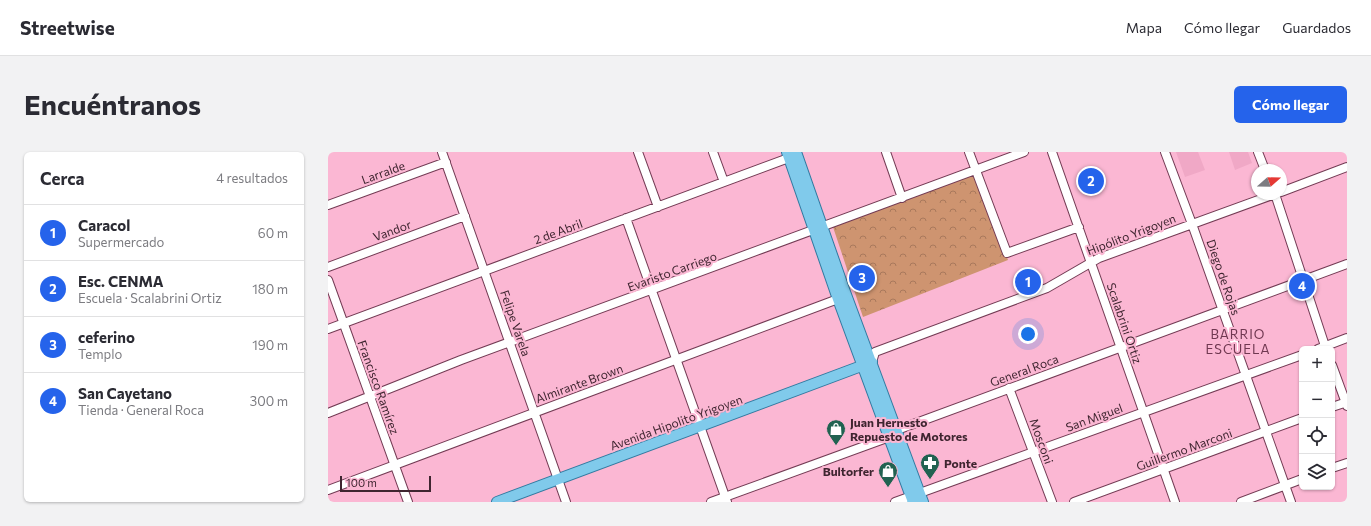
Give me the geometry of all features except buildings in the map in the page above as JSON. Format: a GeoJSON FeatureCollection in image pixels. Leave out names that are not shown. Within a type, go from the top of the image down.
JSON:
{"type":"FeatureCollection","features":[{"type":"Feature","properties":{"kind":"main road"},"geometry":{"type":"LineString","coordinates":[[792,154],[867,367]]}},
{"type":"Feature","properties":{"kind":"main road"},"geometry":{"type":"LineString","coordinates":[[819,229],[838,299],[893,433],[916,498]]}},
{"type":"Feature","properties":{"kind":"main road","name":"Avenida Hipolito Yrigoyen"},"geometry":{"type":"LineString","coordinates":[[497,502],[559,482],[867,367]]}},
{"type":"Feature","properties":{"kind":"main road","name":"Avenida Hipolito Yrigoyen"},"geometry":{"type":"LineString","coordinates":[[514,502],[559,482]]}},
{"type":"Feature","properties":{"kind":"street","name":"Felipe Varela"},"geometry":{"type":"LineString","coordinates":[[442,152],[566,502]]}},
{"type":"Feature","properties":{"kind":"street"},"geometry":{"type":"LineString","coordinates":[[638,152],[658,207]]}},
{"type":"Feature","properties":{"kind":"street"},"geometry":{"type":"LineString","coordinates":[[713,152],[724,182]]}},
{"type":"Feature","properties":{"kind":"street"},"geometry":{"type":"LineString","coordinates":[[886,152],[902,198]]}},
{"type":"Feature","properties":{"kind":"street"},"geometry":{"type":"LineString","coordinates":[[970,152],[1007,253],[1079,227]]}},
{"type":"Feature","properties":{"kind":"street","name":"Evaristo Carriego"},"geometry":{"type":"LineString","coordinates":[[328,413],[461,360],[652,291],[1024,152]]}},
{"type":"Feature","properties":{"kind":"street","name":"Scalabrini Ortiz"},"geometry":{"type":"LineString","coordinates":[[1052,152],[1175,502]]}},
{"type":"Feature","properties":{"kind":"street","name":"Diego de Rojas"},"geometry":{"type":"LineString","coordinates":[[1165,152],[1291,502]]}},
{"type":"Feature","properties":{"kind":"street"},"geometry":{"type":"LineString","coordinates":[[1258,152],[1263,164]]}},
{"type":"Feature","properties":{"kind":"street","name":"2 de Abril"},"geometry":{"type":"LineString","coordinates":[[328,329],[658,207],[792,154]]}},
{"type":"Feature","properties":{"kind":"street","name":"Larralde"},"geometry":{"type":"LineString","coordinates":[[328,205],[446,162]]}},
{"type":"Feature","properties":{"kind":"street"},"geometry":{"type":"LineString","coordinates":[[1287,190],[1347,167]]}},
{"type":"Feature","properties":{"kind":"street","name":"Hipólito Yrigoyen"},"geometry":{"type":"LineString","coordinates":[[867,367],[876,352],[1047,288],[1091,261],[1258,200]]}},
{"type":"Feature","properties":{"kind":"street"},"geometry":{"type":"LineString","coordinates":[[1277,200],[1304,280],[1322,346]]}},
{"type":"Feature","properties":{"kind":"street","name":"Vandor"},"geometry":{"type":"LineString","coordinates":[[328,267],[465,216]]}},
{"type":"Feature","properties":{"kind":"street"},"geometry":{"type":"LineString","coordinates":[[626,218],[726,499]]}},
{"type":"Feature","properties":{"kind":"street","name":"General Roca"},"geometry":{"type":"LineString","coordinates":[[710,502],[726,499],[1009,388],[1223,311],[1347,264]]}},
{"type":"Feature","properties":{"kind":"street","name":"Francisco Ramírez"},"geometry":{"type":"LineString","coordinates":[[328,280],[408,502]]}},
{"type":"Feature","properties":{"kind":"street","name":"Almirante Brown"},"geometry":{"type":"LineString","coordinates":[[328,490],[838,299]]}},
{"type":"Feature","properties":{"kind":"street"},"geometry":{"type":"LineString","coordinates":[[1328,346],[1347,338]]}},
{"type":"Feature","properties":{"kind":"street","name":"San Miguel"},"geometry":{"type":"LineString","coordinates":[[895,502],[916,498],[1033,452],[1299,356]]}},
{"type":"Feature","properties":{"kind":"street"},"geometry":{"type":"LineString","coordinates":[[1335,373],[1346,403],[1335,406]]}},
{"type":"Feature","properties":{"kind":"street","name":"Mosconi"},"geometry":{"type":"LineString","coordinates":[[1009,388],[1052,502]]}},
{"type":"Feature","properties":{"kind":"street","name":"Guillermo Marconi"},"geometry":{"type":"LineString","coordinates":[[1074,502],[1299,419]]}},
{"type":"Feature","properties":{"kind":"street"},"geometry":{"type":"LineString","coordinates":[[1335,467],[1347,463]]}},
{"type":"Feature","properties":{"kind":"street"},"geometry":{"type":"LineString","coordinates":[[1241,502],[1299,480]]}},
{"type":"Feature","properties":{"kind":"shaded area"},"geometry":{"type":"Polygon","coordinates":[[[1176,152],[1198,152],[1205,170],[1185,177],[1176,152]]]}},
{"type":"Feature","properties":{"kind":"shaded area"},"geometry":{"type":"Polygon","coordinates":[[[1229,152],[1248,152],[1252,163],[1235,170],[1229,152]]]}},
{"type":"Feature","properties":{"kind":"green space"},"geometry":{"type":"Polygon","coordinates":[[[976,171],[1008,260],[863,317],[832,224],[976,171]]]}},
{"type":"Feature","properties":{"kind":"place","name":"Esc. CENMA"},"geometry":{"type":"Point","coordinates":[1091,181]}},
{"type":"Feature","properties":{"kind":"place","name":"ceferino"},"geometry":{"type":"Point","coordinates":[862,278]}},
{"type":"Feature","properties":{"kind":"place","name":"Caracol"},"geometry":{"type":"Point","coordinates":[1028,282]}},
{"type":"Feature","properties":{"kind":"place","name":"San Cayetano"},"geometry":{"type":"Point","coordinates":[1302,286]}},
{"type":"Feature","properties":{"kind":"place","name":"Juan Hernesto Repuesto de Motores"},"geometry":{"type":"Point","coordinates":[836,446]}},
{"type":"Feature","properties":{"kind":"place","name":"Ponte"},"geometry":{"type":"Point","coordinates":[930,480]}},
{"type":"Feature","properties":{"kind":"place","name":"Bultorfer"},"geometry":{"type":"Point","coordinates":[888,488]}},
{"type":"Feature","properties":{"kind":"district","name":"BARRIO ESCUELA"},"geometry":{"type":"Point","coordinates":[1238,342]}}]}
